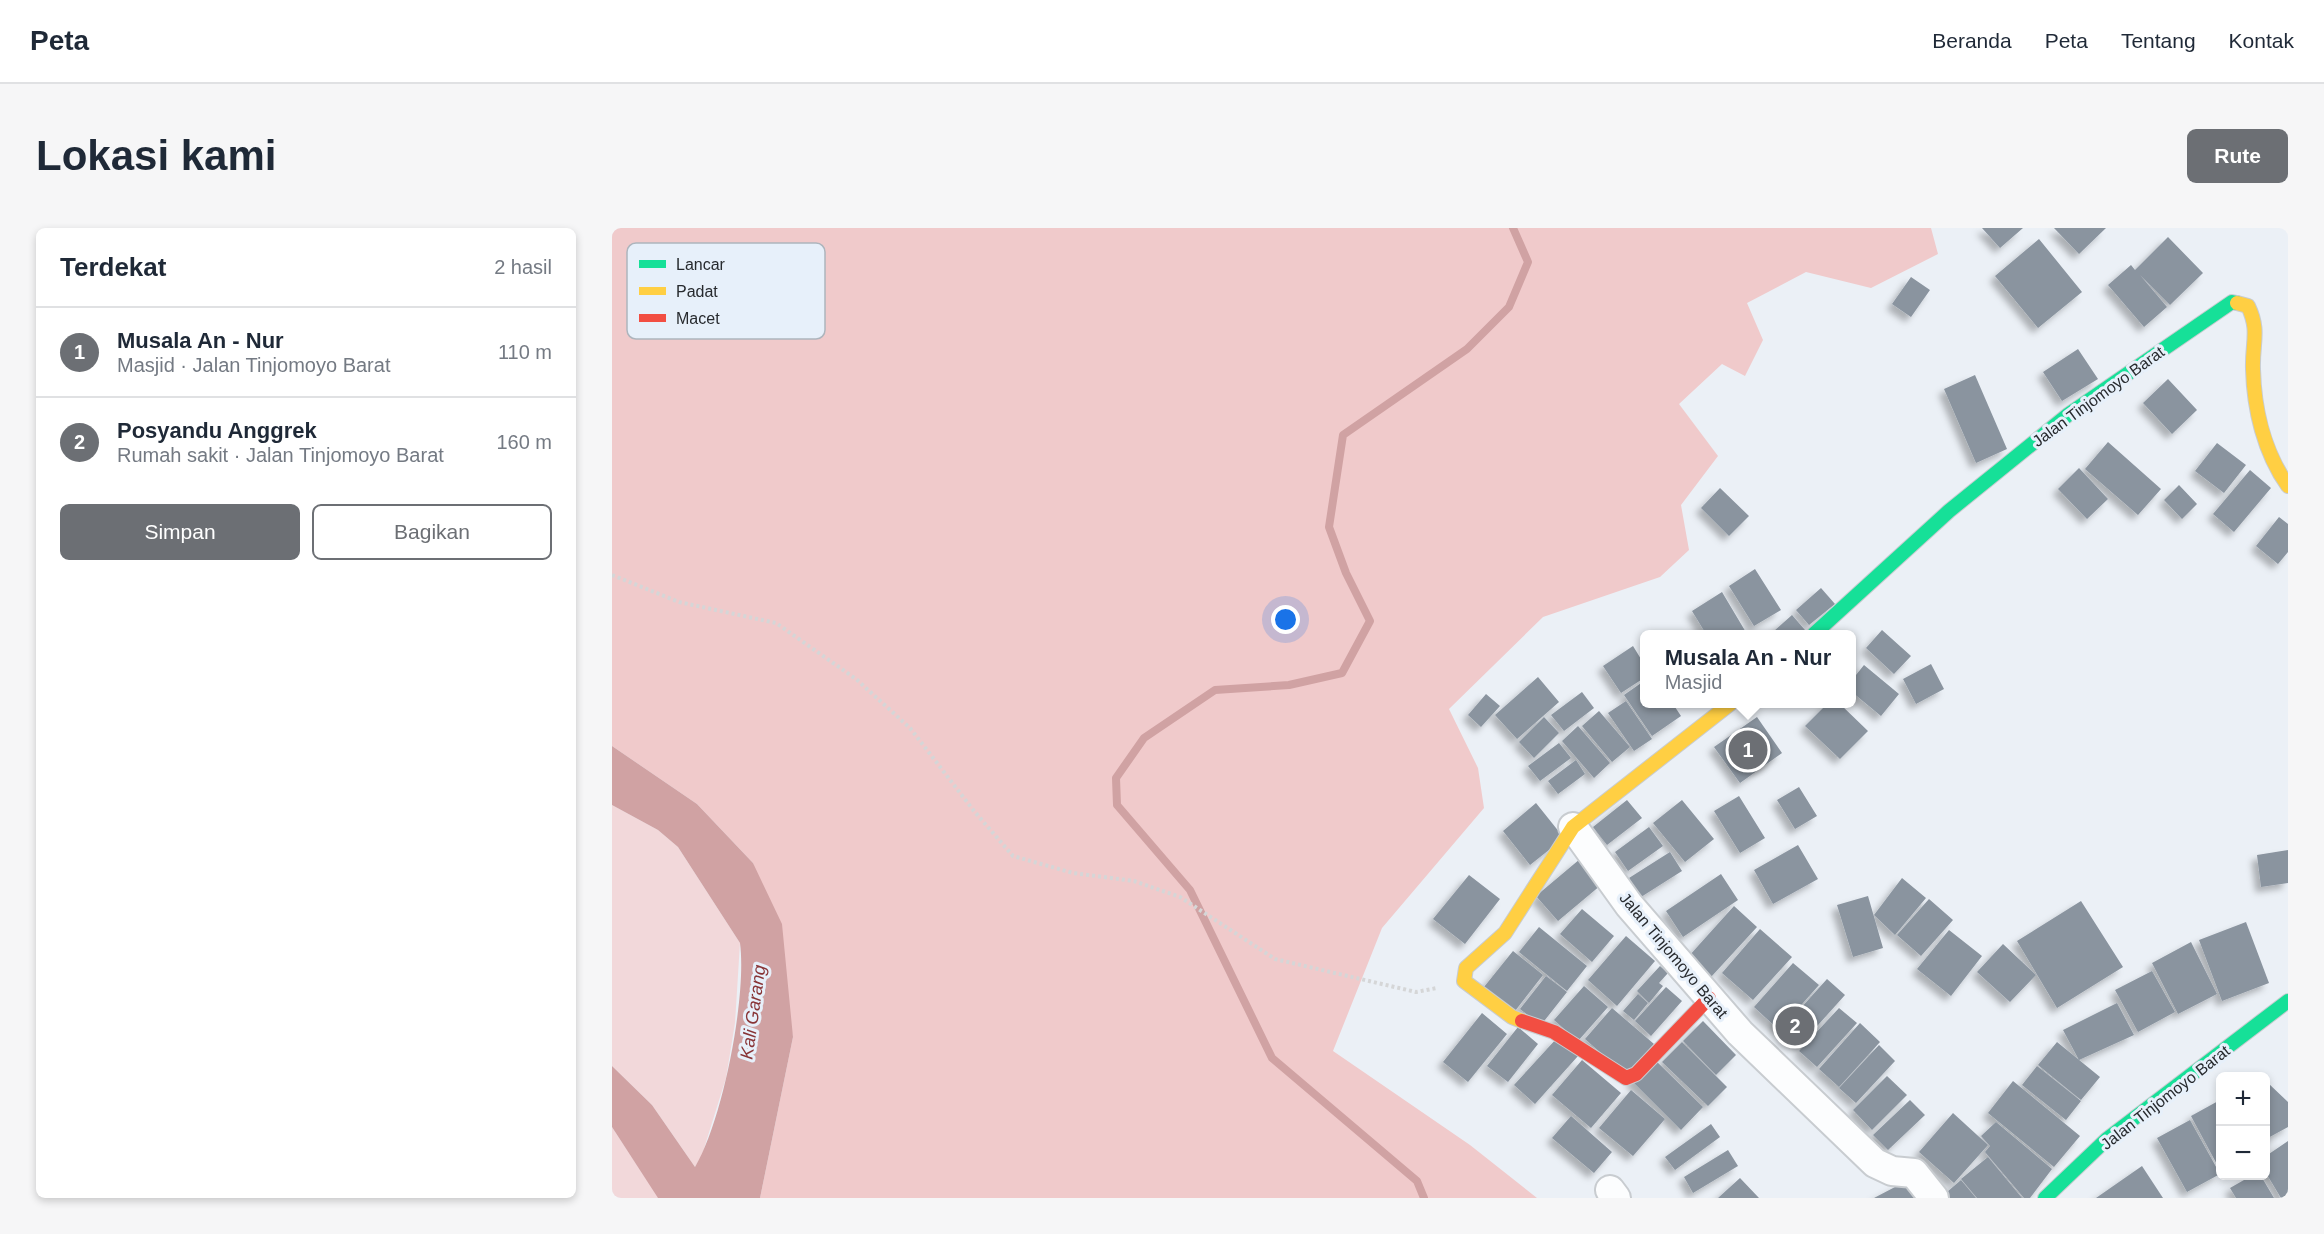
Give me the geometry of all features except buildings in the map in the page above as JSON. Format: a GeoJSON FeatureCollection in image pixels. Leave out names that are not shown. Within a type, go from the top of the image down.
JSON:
{"type":"FeatureCollection","features":[{"type":"Feature","properties":{"kind":"street","name":"Jalan Tinjomoyo Barat"},"geometry":{"type":"LineString","coordinates":[[1818,630],[1949,511],[2069,414],[2232,302],[2248,306],[2256,322],[2253,367],[2256,410],[2276,469],[2288,486]]}},
{"type":"Feature","properties":{"kind":"street"},"geometry":{"type":"LineString","coordinates":[[1709,998],[1636,1074],[1626,1078],[1616,1074],[1585,1050],[1554,1032],[1512,1017],[1464,981],[1466,968],[1505,933],[1574,827],[1725,708]]}},
{"type":"Feature","properties":{"kind":"street","name":"Jalan Tinjomoyo Barat"},"geometry":{"type":"LineString","coordinates":[[1574,827],[1629,905],[1740,1033],[1875,1163],[1892,1171],[1914,1173],[1934,1198]]}},
{"type":"Feature","properties":{"kind":"street","name":"Jalan Tinjomoyo Barat"},"geometry":{"type":"LineString","coordinates":[[2045,1198],[2108,1139],[2288,1001]]}},
{"type":"Feature","properties":{"kind":"path"},"geometry":{"type":"LineString","coordinates":[[612,575],[679,602],[776,623],[856,679],[910,728],[974,811],[1013,856],[1073,873],[1134,881],[1180,897],[1275,959],[1416,992],[1464,981]]}},
{"type":"Feature","properties":{"kind":"shaded area"},"geometry":{"type":"Polygon","coordinates":[[[612,228],[1931,228],[1938,254],[1871,288],[1806,272],[1747,303],[1763,340],[1745,376],[1722,364],[1679,404],[1718,456],[1681,505],[1689,550],[1660,577],[1543,617],[1449,709],[1478,768],[1484,808],[1382,928],[1333,1051],[1470,1145],[1537,1198],[760,1198],[793,1037],[753,863],[697,804],[612,746],[612,228]]]}},
{"type":"Feature","properties":{"kind":"shaded area"},"geometry":{"type":"Polygon","coordinates":[[[612,805],[658,830],[678,847],[740,943],[735,1023],[726,1078],[702,1155],[695,1167],[652,1105],[612,1066],[612,805]]]}},
{"type":"Feature","properties":{"kind":"shaded area"},"geometry":{"type":"Polygon","coordinates":[[[612,1127],[658,1197],[658,1198],[612,1198],[612,1127]]]}},
{"type":"Feature","properties":{"kind":"water","name":"Kali Garang"},"geometry":{"type":"Polygon","coordinates":[[[612,746],[697,804],[753,863],[782,924],[793,1037],[760,1198],[658,1198],[612,1127],[612,1066],[652,1105],[695,1167],[715,1120],[731,1057],[740,994],[741,966],[740,943],[678,847],[658,830],[612,805],[612,746]]]}},
{"type":"Feature","properties":{"kind":"waterway"},"geometry":{"type":"LineString","coordinates":[[1424,1198],[1417,1181],[1272,1058],[1190,890],[1117,805],[1116,778],[1144,738],[1215,690],[1289,685],[1342,673],[1370,621],[1346,573],[1329,527],[1343,435],[1467,349],[1509,307],[1528,262],[1513,228]]}},
{"type":"Feature","properties":{"kind":"traffic: fast"},"geometry":{"type":"LineString","coordinates":[[1818,630],[1949,511],[2069,414],[2232,302],[2237,303]]}},
{"type":"Feature","properties":{"kind":"traffic: fast"},"geometry":{"type":"LineString","coordinates":[[2045,1198],[2107,1139],[2288,1001]]}},
{"type":"Feature","properties":{"kind":"traffic: slow"},"geometry":{"type":"LineString","coordinates":[[2237,303],[2248,306],[2252,315],[2255,330],[2254,384],[2258,415],[2267,445],[2288,486]]}},
{"type":"Feature","properties":{"kind":"traffic: slow"},"geometry":{"type":"LineString","coordinates":[[1522,1021],[1512,1017],[1464,981],[1466,968],[1505,933],[1573,827],[1725,708]]}},
{"type":"Feature","properties":{"kind":"traffic: jam"},"geometry":{"type":"LineString","coordinates":[[1522,1021],[1554,1032],[1626,1078],[1636,1074],[1709,998]]}},
{"type":"Feature","properties":{"kind":"place","name":"Musala An - Nur"},"geometry":{"type":"Point","coordinates":[1748,750]}},
{"type":"Feature","properties":{"kind":"place","name":"Posyandu Anggrek"},"geometry":{"type":"Point","coordinates":[1795,1026]}}]}
